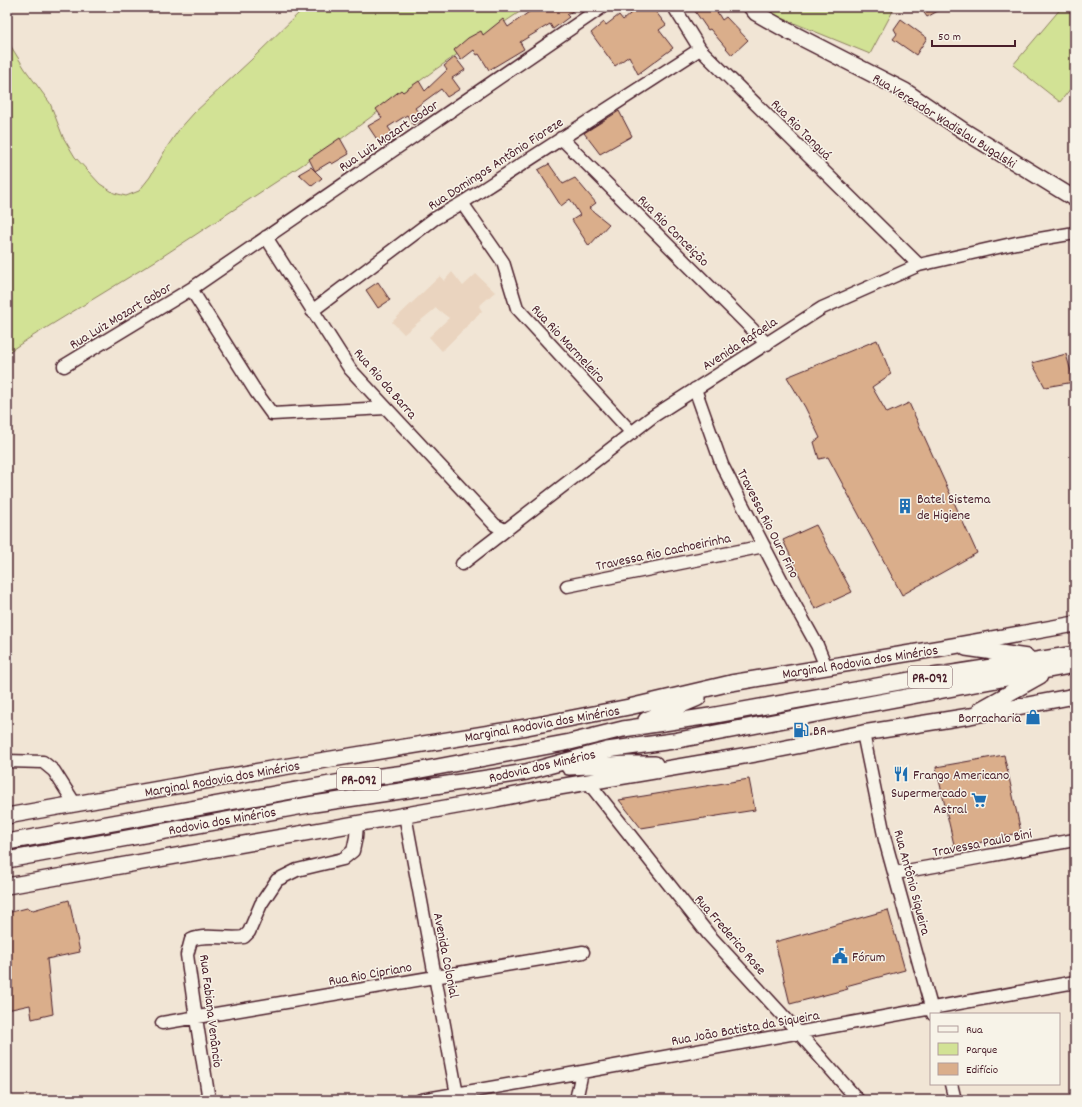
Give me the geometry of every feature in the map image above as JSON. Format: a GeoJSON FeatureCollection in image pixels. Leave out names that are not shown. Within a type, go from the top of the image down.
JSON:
{"type":"FeatureCollection","features":[{"type":"Feature","properties":{"kind":"main road","name":"Rua Vereador Wadislau Bugalski"},"geometry":{"type":"LineString","coordinates":[[751,7],[756,13],[788,31],[905,91],[964,131],[1075,199]]}},
{"type":"Feature","properties":{"kind":"main road","name":"Marginal Rodovia dos Minérios"},"geometry":{"type":"LineString","coordinates":[[7,816],[416,745],[526,728],[629,707],[731,683],[1075,624]]}},
{"type":"Feature","properties":{"kind":"main road"},"geometry":{"type":"LineString","coordinates":[[953,646],[1047,664]]}},
{"type":"Feature","properties":{"kind":"main road","name":"Rodovia dos Minérios"},"geometry":{"type":"LineString","coordinates":[[7,860],[314,804],[526,772],[607,750],[688,738],[1047,664],[1075,654]]}},
{"type":"Feature","properties":{"kind":"main road"},"geometry":{"type":"LineString","coordinates":[[970,716],[1047,664]]}},
{"type":"Feature","properties":{"kind":"main road","name":"Rodovia dos Minérios"},"geometry":{"type":"LineString","coordinates":[[7,842],[570,742],[626,728],[710,716],[839,692],[1047,664],[1075,665]]}},
{"type":"Feature","properties":{"kind":"main road"},"geometry":{"type":"LineString","coordinates":[[626,728],[731,683]]}},
{"type":"Feature","properties":{"kind":"main road"},"geometry":{"type":"LineString","coordinates":[[7,886],[686,764],[755,754],[863,733],[970,716],[1075,696]]}},
{"type":"Feature","properties":{"kind":"main road"},"geometry":{"type":"LineString","coordinates":[[526,772],[578,766],[686,764]]}},
{"type":"Feature","properties":{"kind":"street","name":"Rua Luiz Mozart Godor"},"geometry":{"type":"LineString","coordinates":[[191,289],[602,7]]}},
{"type":"Feature","properties":{"kind":"street","name":"Rua Rio Tanguá"},"geometry":{"type":"LineString","coordinates":[[674,7],[700,49],[919,265]]}},
{"type":"Feature","properties":{"kind":"street","name":"Rua Domingos Antônio Fioreze"},"geometry":{"type":"LineString","coordinates":[[312,311],[434,219],[462,203],[700,49]]}},
{"type":"Feature","properties":{"kind":"street","name":"Rua Rio Conceição"},"geometry":{"type":"LineString","coordinates":[[561,138],[767,344]]}},
{"type":"Feature","properties":{"kind":"street","name":"Rua Rio Marmeleiro"},"geometry":{"type":"LineString","coordinates":[[462,203],[503,262],[517,308],[632,433]]}},
{"type":"Feature","properties":{"kind":"street","name":"Avenida Rafaela"},"geometry":{"type":"LineString","coordinates":[[462,564],[652,417],[822,308],[919,265],[1016,243],[1075,233]]}},
{"type":"Feature","properties":{"kind":"street","name":"Rua Rio da Barra"},"geometry":{"type":"LineString","coordinates":[[266,237],[350,369],[496,525],[506,530]]}},
{"type":"Feature","properties":{"kind":"street","name":"Rua Luiz Mozart Gobor"},"geometry":{"type":"LineString","coordinates":[[64,366],[191,289]]}},
{"type":"Feature","properties":{"kind":"street"},"geometry":{"type":"LineString","coordinates":[[191,289],[256,392],[272,414],[386,408]]}},
{"type":"Feature","properties":{"kind":"street","name":"Travessa Rio Ouro Fino"},"geometry":{"type":"LineString","coordinates":[[695,389],[722,465],[817,645],[826,666]]}},
{"type":"Feature","properties":{"kind":"street","name":"Travessa Rio Cachoeirinha"},"geometry":{"type":"LineString","coordinates":[[567,586],[764,546]]}},
{"type":"Feature","properties":{"kind":"street","name":"Rua Antônio Siqueira"},"geometry":{"type":"LineString","coordinates":[[863,733],[885,840],[932,1011]]}},
{"type":"Feature","properties":{"kind":"street"},"geometry":{"type":"LineString","coordinates":[[7,761],[42,762],[54,771],[75,804]]}},
{"type":"Feature","properties":{"kind":"street","name":"Rua Frederico Rose"},"geometry":{"type":"LineString","coordinates":[[588,782],[709,935],[858,1100]]}},
{"type":"Feature","properties":{"kind":"street","name":"Avenida Colonial"},"geometry":{"type":"LineString","coordinates":[[405,815],[458,1097]]}},
{"type":"Feature","properties":{"kind":"street","name":"Rua Fabiana Venâncio"},"geometry":{"type":"LineString","coordinates":[[209,1100],[187,955],[191,940],[198,937],[236,939],[244,937],[249,932],[261,904],[277,880],[298,870],[343,859],[353,851],[357,824]]}},
{"type":"Feature","properties":{"kind":"street","name":"Travessa Paulo Bini"},"geometry":{"type":"LineString","coordinates":[[894,873],[959,863],[1027,848],[1075,840]]}},
{"type":"Feature","properties":{"kind":"street","name":"Rua Rio Cipriano"},"geometry":{"type":"LineString","coordinates":[[162,1023],[583,952]]}},
{"type":"Feature","properties":{"kind":"street","name":"Rua João Batista da Siqueira"},"geometry":{"type":"LineString","coordinates":[[421,1100],[458,1097],[582,1072],[798,1032],[932,1011],[1075,982]]}},
{"type":"Feature","properties":{"kind":"street"},"geometry":{"type":"LineString","coordinates":[[576,1100],[582,1072]]}},
{"type":"Feature","properties":{"kind":"street"},"geometry":{"type":"LineString","coordinates":[[951,1085],[955,1100]]}},
{"type":"Feature","properties":{"kind":"shaded area"},"geometry":{"type":"Polygon","coordinates":[[[452,272],[463,286],[476,274],[495,292],[479,306],[482,311],[442,351],[429,337],[449,318],[436,308],[404,334],[392,322],[440,276],[444,281],[452,272]]]}},
{"type":"Feature","properties":{"kind":"green space"},"geometry":{"type":"Polygon","coordinates":[[[305,7],[527,7],[432,72],[337,142],[157,260],[7,353],[7,40],[25,69],[50,103],[63,137],[75,157],[100,184],[114,193],[126,196],[139,191],[150,177],[178,131],[194,113],[305,7]]]}},
{"type":"Feature","properties":{"kind":"green space"},"geometry":{"type":"Polygon","coordinates":[[[762,7],[895,7],[870,54],[777,16],[762,7]]]}},
{"type":"Feature","properties":{"kind":"green space"},"geometry":{"type":"Polygon","coordinates":[[[1062,7],[1075,7],[1075,83],[1060,102],[1013,65],[1062,7]]]}},
{"type":"Feature","properties":{"kind":"building"},"geometry":{"type":"Polygon","coordinates":[[[536,7],[545,7],[548,11],[553,7],[578,7],[567,15],[569,17],[553,29],[550,24],[520,42],[524,49],[489,70],[479,54],[477,55],[474,50],[461,60],[454,50],[468,38],[481,31],[483,35],[503,19],[508,27],[536,7]]]}},
{"type":"Feature","properties":{"kind":"building"},"geometry":{"type":"Polygon","coordinates":[[[638,7],[652,7],[666,25],[659,30],[673,48],[638,74],[629,56],[615,66],[591,33],[604,22],[606,25],[619,15],[623,20],[638,7]]]}},
{"type":"Feature","properties":{"kind":"building"},"geometry":{"type":"Polygon","coordinates":[[[692,7],[714,7],[722,20],[726,17],[748,40],[732,55],[710,29],[708,30],[692,7]]]}},
{"type":"Feature","properties":{"kind":"building"},"geometry":{"type":"Polygon","coordinates":[[[920,7],[945,7],[927,17],[920,7]]]}},
{"type":"Feature","properties":{"kind":"building"},"geometry":{"type":"Polygon","coordinates":[[[901,19],[927,38],[916,55],[893,39],[897,34],[894,29],[901,19]]]}},
{"type":"Feature","properties":{"kind":"building"},"geometry":{"type":"Polygon","coordinates":[[[455,57],[465,70],[452,78],[460,89],[447,97],[441,89],[415,108],[423,119],[413,125],[407,115],[388,127],[394,136],[380,144],[368,126],[382,118],[376,109],[401,90],[403,92],[419,81],[425,91],[447,70],[444,66],[455,57]]]}},
{"type":"Feature","properties":{"kind":"building"},"geometry":{"type":"Polygon","coordinates":[[[619,111],[632,136],[600,154],[584,133],[619,111]]]}},
{"type":"Feature","properties":{"kind":"building"},"geometry":{"type":"Polygon","coordinates":[[[340,138],[349,154],[332,164],[330,162],[315,171],[309,159],[340,138]]]}},
{"type":"Feature","properties":{"kind":"building"},"geometry":{"type":"Polygon","coordinates":[[[549,164],[563,184],[575,178],[596,203],[589,208],[609,224],[589,246],[572,220],[580,215],[570,199],[561,206],[538,170],[549,164]]]}},
{"type":"Feature","properties":{"kind":"building"},"geometry":{"type":"Polygon","coordinates":[[[311,167],[322,178],[312,186],[299,174],[311,167]]]}},
{"type":"Feature","properties":{"kind":"building"},"geometry":{"type":"Polygon","coordinates":[[[378,282],[390,300],[378,308],[366,290],[378,282]]]}},
{"type":"Feature","properties":{"kind":"building","name":"Batel Sistema de Higiene"},"geometry":{"type":"Polygon","coordinates":[[[877,340],[891,374],[872,387],[887,413],[909,403],[977,553],[902,595],[828,457],[819,459],[814,442],[820,438],[805,407],[787,377],[877,340]]]}},
{"type":"Feature","properties":{"kind":"building"},"geometry":{"type":"Polygon","coordinates":[[[1066,354],[1074,382],[1045,387],[1032,363],[1066,354]]]}},
{"type":"Feature","properties":{"kind":"building"},"geometry":{"type":"Polygon","coordinates":[[[816,525],[852,592],[815,609],[783,540],[816,525]]]}},
{"type":"Feature","properties":{"kind":"building","name":"Supermercado Astral"},"geometry":{"type":"Polygon","coordinates":[[[1004,755],[1021,832],[955,849],[936,767],[1004,755]]]}},
{"type":"Feature","properties":{"kind":"building"},"geometry":{"type":"Polygon","coordinates":[[[749,779],[755,810],[641,828],[619,800],[749,779]]]}},
{"type":"Feature","properties":{"kind":"building"},"geometry":{"type":"Polygon","coordinates":[[[69,900],[80,952],[47,959],[53,1014],[32,1019],[30,1005],[7,1010],[7,913],[27,908],[33,910],[69,900]]]}},
{"type":"Feature","properties":{"kind":"building","name":"Fórum"},"geometry":{"type":"Polygon","coordinates":[[[888,910],[905,970],[846,986],[848,989],[790,1004],[775,942],[888,910]]]}},
{"type":"Feature","properties":{"kind":"place","name":"Batel Sistema de Higiene"},"geometry":{"type":"Point","coordinates":[905,506]}},
{"type":"Feature","properties":{"kind":"place","name":"Borracharia"},"geometry":{"type":"Point","coordinates":[1033,717]}},
{"type":"Feature","properties":{"kind":"place","name":"BR"},"geometry":{"type":"Point","coordinates":[801,730]}},
{"type":"Feature","properties":{"kind":"place","name":"Frango Americano"},"geometry":{"type":"Point","coordinates":[901,774]}},
{"type":"Feature","properties":{"kind":"place","name":"Supermercado Astral"},"geometry":{"type":"Point","coordinates":[979,800]}},
{"type":"Feature","properties":{"kind":"place","name":"Fórum"},"geometry":{"type":"Point","coordinates":[840,956]}}]}
